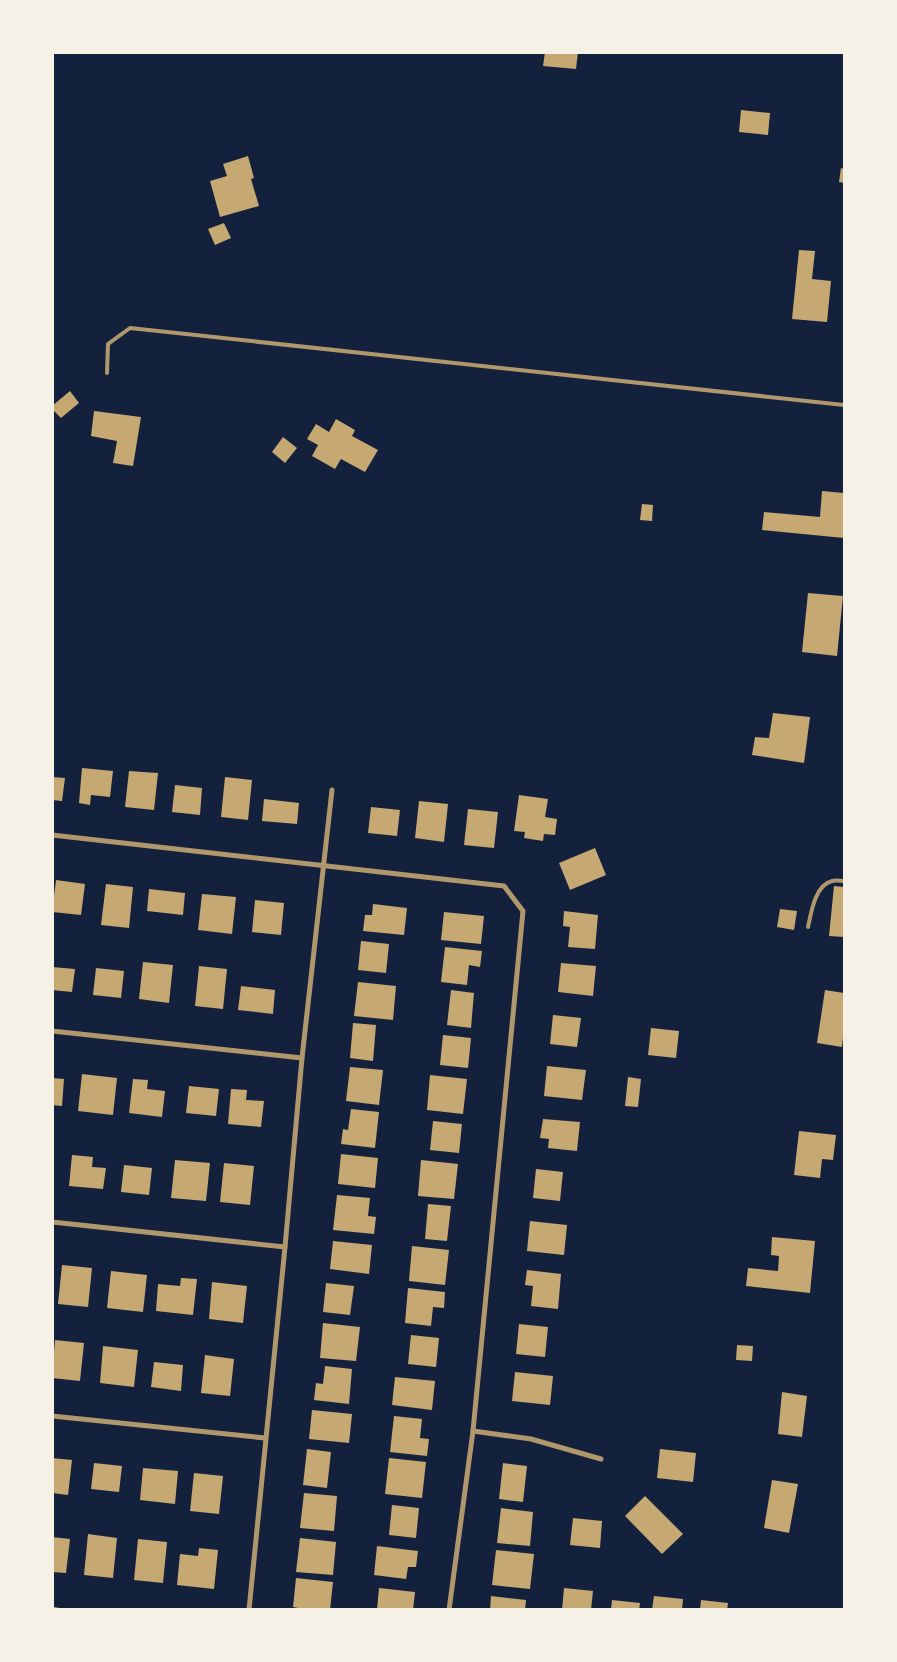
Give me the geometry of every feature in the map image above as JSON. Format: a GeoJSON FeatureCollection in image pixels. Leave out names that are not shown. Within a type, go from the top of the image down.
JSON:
{"type":"FeatureCollection","features":[{"type":"Feature","properties":{"kind":"street"},"geometry":{"type":"LineString","coordinates":[[249,1610],[302,1058],[332,790]]}},
{"type":"Feature","properties":{"kind":"street"},"geometry":{"type":"LineString","coordinates":[[52,835],[504,886],[523,911],[473,1431],[449,1610]]}},
{"type":"Feature","properties":{"kind":"street"},"geometry":{"type":"LineString","coordinates":[[52,1031],[302,1058]]}},
{"type":"Feature","properties":{"kind":"street"},"geometry":{"type":"LineString","coordinates":[[52,1222],[285,1247]]}},
{"type":"Feature","properties":{"kind":"street"},"geometry":{"type":"LineString","coordinates":[[52,1416],[265,1438]]}},
{"type":"Feature","properties":{"kind":"street"},"geometry":{"type":"LineString","coordinates":[[473,1431],[531,1439],[601,1459]]}},
{"type":"Feature","properties":{"kind":"street"},"geometry":{"type":"LineString","coordinates":[[52,1609],[56,1610]]}},
{"type":"Feature","properties":{"kind":"lane"},"geometry":{"type":"LineString","coordinates":[[107,373],[108,344],[130,328],[844,405]]}},
{"type":"Feature","properties":{"kind":"lane"},"geometry":{"type":"LineString","coordinates":[[808,927],[814,902],[823,886],[832,881],[844,881]]}},
{"type":"Feature","properties":{"kind":"building"},"geometry":{"type":"Polygon","coordinates":[[[545,52],[578,52],[576,69],[543,66],[545,52]]]}},
{"type":"Feature","properties":{"kind":"building"},"geometry":{"type":"Polygon","coordinates":[[[741,110],[770,113],[768,135],[739,132],[741,110]]]}},
{"type":"Feature","properties":{"kind":"building"},"geometry":{"type":"Polygon","coordinates":[[[248,156],[254,178],[251,179],[259,206],[220,217],[210,181],[227,176],[223,164],[248,156]]]}},
{"type":"Feature","properties":{"kind":"building"},"geometry":{"type":"Polygon","coordinates":[[[841,168],[844,169],[844,183],[839,182],[841,168]]]}},
{"type":"Feature","properties":{"kind":"building"},"geometry":{"type":"Polygon","coordinates":[[[224,223],[231,238],[215,245],[208,229],[224,223]]]}},
{"type":"Feature","properties":{"kind":"building"},"geometry":{"type":"Polygon","coordinates":[[[799,250],[815,251],[812,279],[831,281],[827,322],[792,319],[799,250]]]}},
{"type":"Feature","properties":{"kind":"building"},"geometry":{"type":"Polygon","coordinates":[[[70,391],[79,403],[61,418],[52,409],[52,406],[70,391]]]}},
{"type":"Feature","properties":{"kind":"building"},"geometry":{"type":"Polygon","coordinates":[[[94,411],[141,417],[133,466],[113,463],[117,441],[91,436],[94,411]]]}},
{"type":"Feature","properties":{"kind":"building"},"geometry":{"type":"Polygon","coordinates":[[[336,419],[355,430],[352,436],[378,450],[365,472],[341,459],[335,469],[312,456],[318,445],[307,439],[316,424],[329,432],[336,419]]]}},
{"type":"Feature","properties":{"kind":"building"},"geometry":{"type":"Polygon","coordinates":[[[283,437],[297,448],[285,463],[272,452],[283,437]]]}},
{"type":"Feature","properties":{"kind":"building"},"geometry":{"type":"Polygon","coordinates":[[[822,491],[844,493],[844,538],[762,530],[764,512],[820,517],[822,491]]]}},
{"type":"Feature","properties":{"kind":"building"},"geometry":{"type":"Polygon","coordinates":[[[642,504],[653,505],[652,521],[640,520],[642,504]]]}},
{"type":"Feature","properties":{"kind":"building"},"geometry":{"type":"Polygon","coordinates":[[[808,593],[843,596],[837,656],[802,652],[808,593]]]}},
{"type":"Feature","properties":{"kind":"building"},"geometry":{"type":"Polygon","coordinates":[[[773,713],[810,717],[804,763],[752,755],[755,737],[769,738],[773,713]]]}},
{"type":"Feature","properties":{"kind":"building"},"geometry":{"type":"Polygon","coordinates":[[[82,768],[113,771],[110,797],[91,795],[90,805],[79,803],[82,768]]]}},
{"type":"Feature","properties":{"kind":"building"},"geometry":{"type":"Polygon","coordinates":[[[129,771],[158,773],[154,810],[125,807],[129,771]]]}},
{"type":"Feature","properties":{"kind":"building"},"geometry":{"type":"Polygon","coordinates":[[[52,777],[65,778],[62,801],[52,800],[52,777]]]}},
{"type":"Feature","properties":{"kind":"building"},"geometry":{"type":"Polygon","coordinates":[[[225,777],[252,780],[248,820],[221,817],[225,777]]]}},
{"type":"Feature","properties":{"kind":"building"},"geometry":{"type":"Polygon","coordinates":[[[175,785],[202,788],[200,815],[172,812],[175,785]]]}},
{"type":"Feature","properties":{"kind":"building"},"geometry":{"type":"Polygon","coordinates":[[[519,795],[548,799],[545,817],[557,819],[555,835],[544,834],[543,841],[524,838],[525,832],[514,831],[519,795]]]}},
{"type":"Feature","properties":{"kind":"building"},"geometry":{"type":"Polygon","coordinates":[[[264,799],[299,803],[297,824],[262,821],[264,799]]]}},
{"type":"Feature","properties":{"kind":"building"},"geometry":{"type":"Polygon","coordinates":[[[419,801],[448,804],[444,842],[415,838],[419,801]]]}},
{"type":"Feature","properties":{"kind":"building"},"geometry":{"type":"Polygon","coordinates":[[[371,807],[400,810],[397,836],[368,833],[371,807]]]}},
{"type":"Feature","properties":{"kind":"building"},"geometry":{"type":"Polygon","coordinates":[[[468,809],[498,812],[494,848],[464,845],[468,809]]]}},
{"type":"Feature","properties":{"kind":"building"},"geometry":{"type":"Polygon","coordinates":[[[595,848],[606,875],[570,890],[559,863],[595,848]]]}},
{"type":"Feature","properties":{"kind":"building"},"geometry":{"type":"Polygon","coordinates":[[[56,880],[85,884],[81,915],[52,912],[56,880]]]}},
{"type":"Feature","properties":{"kind":"building"},"geometry":{"type":"Polygon","coordinates":[[[106,884],[133,887],[129,928],[101,925],[106,884]]]}},
{"type":"Feature","properties":{"kind":"building"},"geometry":{"type":"Polygon","coordinates":[[[834,886],[844,887],[844,937],[829,936],[834,886]]]}},
{"type":"Feature","properties":{"kind":"building"},"geometry":{"type":"Polygon","coordinates":[[[149,889],[185,893],[183,915],[147,911],[149,889]]]}},
{"type":"Feature","properties":{"kind":"building"},"geometry":{"type":"Polygon","coordinates":[[[202,894],[236,897],[232,934],[198,930],[202,894]]]}},
{"type":"Feature","properties":{"kind":"building"},"geometry":{"type":"Polygon","coordinates":[[[255,900],[284,903],[281,935],[252,932],[255,900]]]}},
{"type":"Feature","properties":{"kind":"building"},"geometry":{"type":"Polygon","coordinates":[[[373,904],[407,908],[404,935],[363,931],[365,915],[372,915],[373,904]]]}},
{"type":"Feature","properties":{"kind":"building"},"geometry":{"type":"Polygon","coordinates":[[[780,909],[797,911],[794,930],[777,927],[780,909]]]}},
{"type":"Feature","properties":{"kind":"building"},"geometry":{"type":"Polygon","coordinates":[[[564,911],[598,915],[595,949],[568,947],[570,927],[563,926],[564,911]]]}},
{"type":"Feature","properties":{"kind":"building"},"geometry":{"type":"Polygon","coordinates":[[[444,912],[484,916],[481,944],[441,940],[444,912]]]}},
{"type":"Feature","properties":{"kind":"building"},"geometry":{"type":"Polygon","coordinates":[[[361,941],[389,944],[386,973],[358,970],[361,941]]]}},
{"type":"Feature","properties":{"kind":"building"},"geometry":{"type":"Polygon","coordinates":[[[445,947],[482,951],[480,967],[469,965],[467,985],[441,982],[445,947]]]}},
{"type":"Feature","properties":{"kind":"building"},"geometry":{"type":"Polygon","coordinates":[[[143,962],[173,965],[169,1003],[139,999],[143,962]]]}},
{"type":"Feature","properties":{"kind":"building"},"geometry":{"type":"Polygon","coordinates":[[[561,963],[596,966],[593,996],[558,992],[561,963]]]}},
{"type":"Feature","properties":{"kind":"building"},"geometry":{"type":"Polygon","coordinates":[[[199,966],[227,969],[223,1009],[195,1006],[199,966]]]}},
{"type":"Feature","properties":{"kind":"building"},"geometry":{"type":"Polygon","coordinates":[[[52,967],[75,969],[72,992],[52,990],[52,967]]]}},
{"type":"Feature","properties":{"kind":"building"},"geometry":{"type":"Polygon","coordinates":[[[96,968],[124,971],[121,998],[93,995],[96,968]]]}},
{"type":"Feature","properties":{"kind":"building"},"geometry":{"type":"Polygon","coordinates":[[[358,982],[396,986],[393,1020],[354,1016],[358,982]]]}},
{"type":"Feature","properties":{"kind":"building"},"geometry":{"type":"Polygon","coordinates":[[[241,986],[275,990],[273,1014],[238,1010],[241,986]]]}},
{"type":"Feature","properties":{"kind":"building"},"geometry":{"type":"Polygon","coordinates":[[[451,990],[474,993],[471,1028],[447,1025],[451,990]]]}},
{"type":"Feature","properties":{"kind":"building"},"geometry":{"type":"Polygon","coordinates":[[[825,990],[844,993],[842,1047],[817,1043],[825,990]]]}},
{"type":"Feature","properties":{"kind":"building"},"geometry":{"type":"Polygon","coordinates":[[[553,1015],[581,1018],[577,1047],[550,1044],[553,1015]]]}},
{"type":"Feature","properties":{"kind":"building"},"geometry":{"type":"Polygon","coordinates":[[[353,1023],[376,1025],[373,1061],[350,1058],[353,1023]]]}},
{"type":"Feature","properties":{"kind":"building"},"geometry":{"type":"Polygon","coordinates":[[[651,1028],[679,1031],[676,1058],[648,1055],[651,1028]]]}},
{"type":"Feature","properties":{"kind":"building"},"geometry":{"type":"Polygon","coordinates":[[[443,1035],[471,1038],[468,1068],[440,1065],[443,1035]]]}},
{"type":"Feature","properties":{"kind":"building"},"geometry":{"type":"Polygon","coordinates":[[[547,1066],[586,1070],[582,1100],[544,1096],[547,1066]]]}},
{"type":"Feature","properties":{"kind":"building"},"geometry":{"type":"Polygon","coordinates":[[[350,1067],[383,1070],[379,1105],[346,1101],[350,1067]]]}},
{"type":"Feature","properties":{"kind":"building"},"geometry":{"type":"Polygon","coordinates":[[[82,1074],[117,1078],[113,1115],[78,1111],[82,1074]]]}},
{"type":"Feature","properties":{"kind":"building"},"geometry":{"type":"Polygon","coordinates":[[[430,1075],[467,1079],[463,1114],[427,1110],[430,1075]]]}},
{"type":"Feature","properties":{"kind":"building"},"geometry":{"type":"Polygon","coordinates":[[[628,1077],[641,1079],[638,1107],[625,1106],[628,1077]]]}},
{"type":"Feature","properties":{"kind":"building"},"geometry":{"type":"Polygon","coordinates":[[[52,1078],[64,1079],[62,1106],[52,1105],[52,1078]]]}},
{"type":"Feature","properties":{"kind":"building"},"geometry":{"type":"Polygon","coordinates":[[[133,1079],[148,1080],[147,1089],[165,1091],[162,1117],[129,1113],[133,1079]]]}},
{"type":"Feature","properties":{"kind":"building"},"geometry":{"type":"Polygon","coordinates":[[[189,1086],[219,1089],[216,1116],[186,1113],[189,1086]]]}},
{"type":"Feature","properties":{"kind":"building"},"geometry":{"type":"Polygon","coordinates":[[[231,1089],[247,1090],[246,1100],[264,1101],[261,1127],[228,1124],[231,1089]]]}},
{"type":"Feature","properties":{"kind":"building"},"geometry":{"type":"Polygon","coordinates":[[[351,1109],[379,1112],[375,1148],[341,1144],[343,1129],[348,1130],[351,1109]]]}},
{"type":"Feature","properties":{"kind":"building"},"geometry":{"type":"Polygon","coordinates":[[[543,1119],[580,1122],[577,1151],[548,1148],[549,1139],[540,1138],[543,1119]]]}},
{"type":"Feature","properties":{"kind":"building"},"geometry":{"type":"Polygon","coordinates":[[[433,1121],[462,1124],[459,1153],[430,1150],[433,1121]]]}},
{"type":"Feature","properties":{"kind":"building"},"geometry":{"type":"Polygon","coordinates":[[[799,1131],[836,1135],[833,1160],[822,1159],[820,1178],[794,1175],[799,1131]]]}},
{"type":"Feature","properties":{"kind":"building"},"geometry":{"type":"Polygon","coordinates":[[[341,1154],[378,1158],[375,1188],[338,1184],[341,1154]]]}},
{"type":"Feature","properties":{"kind":"building"},"geometry":{"type":"Polygon","coordinates":[[[72,1155],[93,1157],[92,1167],[106,1168],[103,1189],[69,1186],[72,1155]]]}},
{"type":"Feature","properties":{"kind":"building"},"geometry":{"type":"Polygon","coordinates":[[[175,1160],[210,1163],[206,1201],[171,1198],[175,1160]]]}},
{"type":"Feature","properties":{"kind":"building"},"geometry":{"type":"Polygon","coordinates":[[[421,1160],[458,1164],[454,1199],[418,1196],[421,1160]]]}},
{"type":"Feature","properties":{"kind":"building"},"geometry":{"type":"Polygon","coordinates":[[[224,1163],[254,1166],[250,1205],[220,1202],[224,1163]]]}},
{"type":"Feature","properties":{"kind":"building"},"geometry":{"type":"Polygon","coordinates":[[[124,1165],[152,1168],[149,1195],[121,1192],[124,1165]]]}},
{"type":"Feature","properties":{"kind":"building"},"geometry":{"type":"Polygon","coordinates":[[[536,1169],[563,1172],[560,1201],[533,1198],[536,1169]]]}},
{"type":"Feature","properties":{"kind":"building"},"geometry":{"type":"Polygon","coordinates":[[[337,1195],[370,1198],[368,1216],[376,1217],[374,1234],[333,1230],[337,1195]]]}},
{"type":"Feature","properties":{"kind":"building"},"geometry":{"type":"Polygon","coordinates":[[[428,1204],[451,1206],[447,1241],[425,1239],[428,1204]]]}},
{"type":"Feature","properties":{"kind":"building"},"geometry":{"type":"Polygon","coordinates":[[[530,1221],[567,1225],[564,1255],[527,1251],[530,1221]]]}},
{"type":"Feature","properties":{"kind":"building"},"geometry":{"type":"Polygon","coordinates":[[[772,1237],[815,1241],[810,1293],[746,1286],[748,1268],[778,1271],[779,1256],[771,1255],[772,1237]]]}},
{"type":"Feature","properties":{"kind":"building"},"geometry":{"type":"Polygon","coordinates":[[[333,1241],[372,1245],[369,1274],[330,1269],[333,1241]]]}},
{"type":"Feature","properties":{"kind":"building"},"geometry":{"type":"Polygon","coordinates":[[[412,1246],[449,1250],[445,1285],[409,1281],[412,1246]]]}},
{"type":"Feature","properties":{"kind":"building"},"geometry":{"type":"Polygon","coordinates":[[[62,1265],[92,1268],[88,1307],[58,1304],[62,1265]]]}},
{"type":"Feature","properties":{"kind":"building"},"geometry":{"type":"Polygon","coordinates":[[[527,1270],[561,1274],[558,1309],[531,1306],[533,1286],[525,1285],[527,1270]]]}},
{"type":"Feature","properties":{"kind":"building"},"geometry":{"type":"Polygon","coordinates":[[[111,1271],[147,1275],[143,1312],[107,1308],[111,1271]]]}},
{"type":"Feature","properties":{"kind":"building"},"geometry":{"type":"Polygon","coordinates":[[[181,1278],[197,1279],[193,1315],[156,1311],[158,1284],[180,1286],[181,1278]]]}},
{"type":"Feature","properties":{"kind":"building"},"geometry":{"type":"Polygon","coordinates":[[[212,1282],[247,1286],[243,1323],[209,1319],[212,1282]]]}},
{"type":"Feature","properties":{"kind":"building"},"geometry":{"type":"Polygon","coordinates":[[[326,1283],[354,1286],[350,1315],[323,1312],[326,1283]]]}},
{"type":"Feature","properties":{"kind":"building"},"geometry":{"type":"Polygon","coordinates":[[[408,1288],[445,1292],[444,1308],[433,1307],[431,1326],[405,1323],[408,1288]]]}},
{"type":"Feature","properties":{"kind":"building"},"geometry":{"type":"Polygon","coordinates":[[[323,1323],[360,1327],[356,1361],[320,1358],[323,1323]]]}},
{"type":"Feature","properties":{"kind":"building"},"geometry":{"type":"Polygon","coordinates":[[[519,1324],[548,1327],[545,1357],[516,1354],[519,1324]]]}},
{"type":"Feature","properties":{"kind":"building"},"geometry":{"type":"Polygon","coordinates":[[[411,1335],[439,1338],[436,1367],[408,1364],[411,1335]]]}},
{"type":"Feature","properties":{"kind":"building"},"geometry":{"type":"Polygon","coordinates":[[[55,1340],[84,1343],[80,1381],[52,1378],[55,1340]]]}},
{"type":"Feature","properties":{"kind":"building"},"geometry":{"type":"Polygon","coordinates":[[[737,1345],[753,1346],[752,1361],[736,1360],[737,1345]]]}},
{"type":"Feature","properties":{"kind":"building"},"geometry":{"type":"Polygon","coordinates":[[[103,1346],[138,1350],[134,1387],[100,1383],[103,1346]]]}},
{"type":"Feature","properties":{"kind":"building"},"geometry":{"type":"Polygon","coordinates":[[[205,1355],[234,1359],[230,1396],[201,1393],[205,1355]]]}},
{"type":"Feature","properties":{"kind":"building"},"geometry":{"type":"Polygon","coordinates":[[[154,1362],[183,1365],[181,1391],[151,1387],[154,1362]]]}},
{"type":"Feature","properties":{"kind":"building"},"geometry":{"type":"Polygon","coordinates":[[[325,1366],[352,1369],[349,1404],[314,1400],[316,1383],[323,1384],[325,1366]]]}},
{"type":"Feature","properties":{"kind":"building"},"geometry":{"type":"Polygon","coordinates":[[[515,1372],[553,1376],[550,1405],[512,1401],[515,1372]]]}},
{"type":"Feature","properties":{"kind":"building"},"geometry":{"type":"Polygon","coordinates":[[[395,1377],[435,1381],[432,1410],[392,1405],[395,1377]]]}},
{"type":"Feature","properties":{"kind":"building"},"geometry":{"type":"Polygon","coordinates":[[[782,1392],[807,1396],[802,1437],[778,1434],[782,1392]]]}},
{"type":"Feature","properties":{"kind":"building"},"geometry":{"type":"Polygon","coordinates":[[[312,1410],[352,1414],[349,1443],[309,1439],[312,1410]]]}},
{"type":"Feature","properties":{"kind":"building"},"geometry":{"type":"Polygon","coordinates":[[[394,1416],[422,1419],[420,1438],[429,1439],[427,1456],[390,1452],[394,1416]]]}},
{"type":"Feature","properties":{"kind":"building"},"geometry":{"type":"Polygon","coordinates":[[[307,1449],[331,1452],[327,1488],[303,1485],[307,1449]]]}},
{"type":"Feature","properties":{"kind":"building"},"geometry":{"type":"Polygon","coordinates":[[[660,1449],[696,1453],[693,1482],[657,1478],[660,1449]]]}},
{"type":"Feature","properties":{"kind":"building"},"geometry":{"type":"Polygon","coordinates":[[[52,1458],[72,1460],[68,1495],[52,1493],[52,1458]]]}},
{"type":"Feature","properties":{"kind":"building"},"geometry":{"type":"Polygon","coordinates":[[[389,1458],[426,1462],[422,1498],[385,1494],[389,1458]]]}},
{"type":"Feature","properties":{"kind":"building"},"geometry":{"type":"Polygon","coordinates":[[[94,1463],[122,1466],[119,1492],[91,1489],[94,1463]]]}},
{"type":"Feature","properties":{"kind":"building"},"geometry":{"type":"Polygon","coordinates":[[[503,1463],[527,1466],[523,1502],[499,1499],[503,1463]]]}},
{"type":"Feature","properties":{"kind":"building"},"geometry":{"type":"Polygon","coordinates":[[[143,1468],[178,1471],[175,1504],[140,1500],[143,1468]]]}},
{"type":"Feature","properties":{"kind":"building"},"geometry":{"type":"Polygon","coordinates":[[[194,1473],[223,1476],[219,1514],[190,1511],[194,1473]]]}},
{"type":"Feature","properties":{"kind":"building"},"geometry":{"type":"Polygon","coordinates":[[[772,1480],[798,1484],[789,1533],[764,1528],[772,1480]]]}},
{"type":"Feature","properties":{"kind":"building"},"geometry":{"type":"Polygon","coordinates":[[[304,1493],[337,1496],[334,1531],[300,1528],[304,1493]]]}},
{"type":"Feature","properties":{"kind":"building"},"geometry":{"type":"Polygon","coordinates":[[[645,1496],[683,1534],[662,1554],[625,1516],[645,1496]]]}},
{"type":"Feature","properties":{"kind":"building"},"geometry":{"type":"Polygon","coordinates":[[[392,1505],[419,1508],[416,1538],[389,1535],[392,1505]]]}},
{"type":"Feature","properties":{"kind":"building"},"geometry":{"type":"Polygon","coordinates":[[[501,1508],[533,1512],[530,1546],[497,1543],[501,1508]]]}},
{"type":"Feature","properties":{"kind":"building"},"geometry":{"type":"Polygon","coordinates":[[[573,1518],[602,1521],[600,1548],[570,1545],[573,1518]]]}},
{"type":"Feature","properties":{"kind":"building"},"geometry":{"type":"Polygon","coordinates":[[[88,1534],[117,1538],[113,1578],[84,1575],[88,1534]]]}},
{"type":"Feature","properties":{"kind":"building"},"geometry":{"type":"Polygon","coordinates":[[[52,1537],[70,1539],[66,1573],[52,1572],[52,1537]]]}},
{"type":"Feature","properties":{"kind":"building"},"geometry":{"type":"Polygon","coordinates":[[[300,1538],[336,1542],[333,1575],[296,1572],[300,1538]]]}},
{"type":"Feature","properties":{"kind":"building"},"geometry":{"type":"Polygon","coordinates":[[[138,1539],[167,1542],[163,1583],[134,1580],[138,1539]]]}},
{"type":"Feature","properties":{"kind":"building"},"geometry":{"type":"Polygon","coordinates":[[[377,1546],[418,1551],[416,1567],[408,1567],[406,1579],[374,1575],[377,1546]]]}},
{"type":"Feature","properties":{"kind":"building"},"geometry":{"type":"Polygon","coordinates":[[[199,1548],[218,1550],[214,1589],[177,1585],[180,1554],[198,1556],[199,1548]]]}},
{"type":"Feature","properties":{"kind":"building"},"geometry":{"type":"Polygon","coordinates":[[[496,1550],[534,1554],[530,1589],[492,1585],[496,1550]]]}},
{"type":"Feature","properties":{"kind":"building"},"geometry":{"type":"Polygon","coordinates":[[[296,1578],[333,1582],[330,1610],[309,1610],[293,1607],[296,1578]]]}},
{"type":"Feature","properties":{"kind":"building"},"geometry":{"type":"Polygon","coordinates":[[[379,1588],[415,1592],[413,1610],[377,1610],[379,1588]]]}},
{"type":"Feature","properties":{"kind":"building"},"geometry":{"type":"Polygon","coordinates":[[[564,1588],[593,1591],[591,1610],[562,1610],[564,1588]]]}},
{"type":"Feature","properties":{"kind":"building"},"geometry":{"type":"Polygon","coordinates":[[[491,1596],[526,1600],[525,1610],[490,1610],[491,1596]]]}},
{"type":"Feature","properties":{"kind":"building"},"geometry":{"type":"Polygon","coordinates":[[[654,1596],[683,1599],[682,1610],[652,1610],[654,1596]]]}},
{"type":"Feature","properties":{"kind":"building"},"geometry":{"type":"Polygon","coordinates":[[[612,1600],[640,1603],[639,1610],[611,1610],[612,1600]]]}},
{"type":"Feature","properties":{"kind":"building"},"geometry":{"type":"Polygon","coordinates":[[[701,1600],[728,1603],[727,1610],[700,1610],[701,1600]]]}}]}
